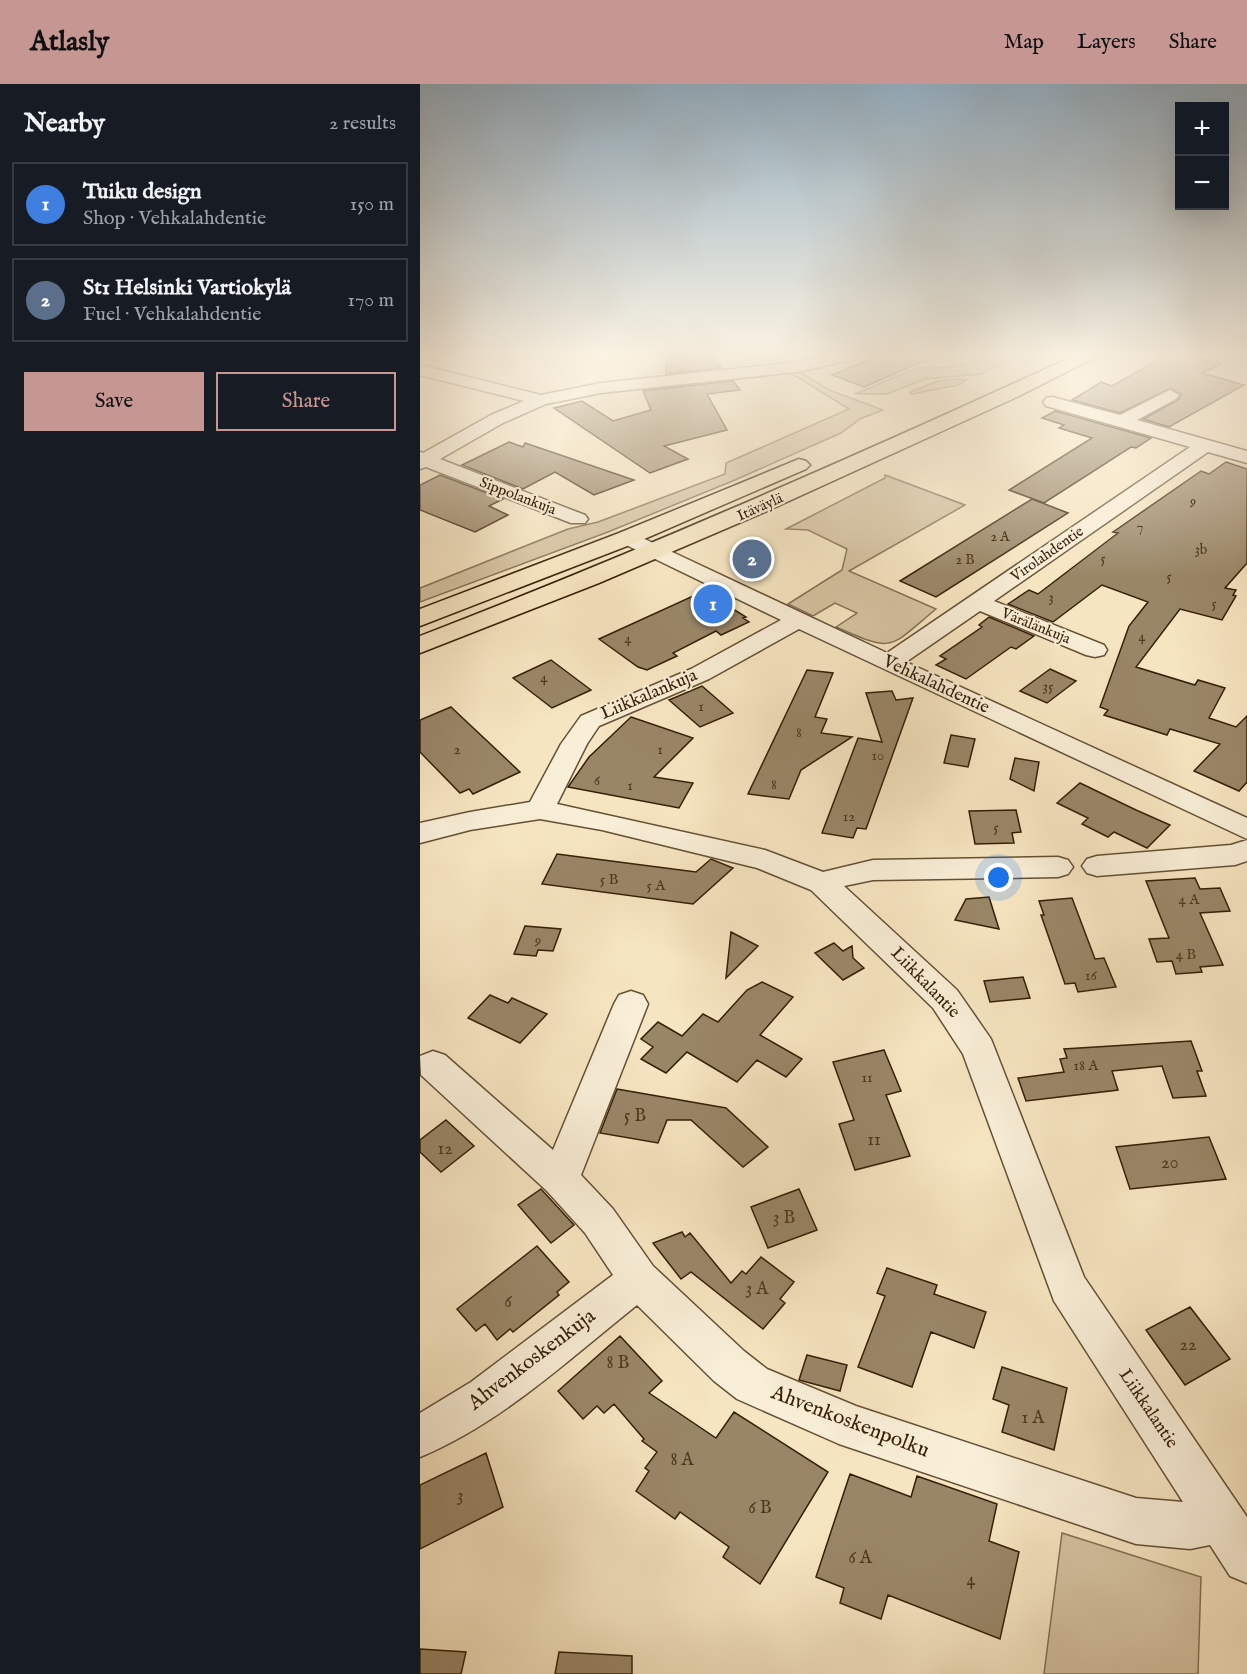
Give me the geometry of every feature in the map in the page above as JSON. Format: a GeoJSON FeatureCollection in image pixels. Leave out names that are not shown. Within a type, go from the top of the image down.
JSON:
{"type":"FeatureCollection","features":[{"type":"Feature","properties":{"kind":"main road","name":"Itäväylä"},"geometry":{"type":"LineString","coordinates":[[420,645],[656,552],[806,487],[933,428]]}},
{"type":"Feature","properties":{"kind":"main road","name":"Itäväylä"},"geometry":{"type":"LineString","coordinates":[[420,618],[627,538],[830,451]]}},
{"type":"Feature","properties":{"kind":"street"},"geometry":{"type":"LineString","coordinates":[[422,460],[480,428]]}},
{"type":"Feature","properties":{"kind":"street"},"geometry":{"type":"LineString","coordinates":[[1148,428],[1247,457]]}},
{"type":"Feature","properties":{"kind":"street","name":"Virolahdentie"},"geometry":{"type":"LineString","coordinates":[[889,663],[1205,445]]}},
{"type":"Feature","properties":{"kind":"street","name":"Sippolankuja"},"geometry":{"type":"LineString","coordinates":[[422,460],[578,519]]}},
{"type":"Feature","properties":{"kind":"street","name":"Vehkalahdentie"},"geometry":{"type":"LineString","coordinates":[[627,538],[889,663],[1247,829]]}},
{"type":"Feature","properties":{"kind":"street","name":"Värälänkuja"},"geometry":{"type":"LineString","coordinates":[[978,602],[1095,650]]}},
{"type":"Feature","properties":{"kind":"street","name":"Liikkalankuja"},"geometry":{"type":"LineString","coordinates":[[540,810],[574,744],[590,721],[700,674],[799,620]]}},
{"type":"Feature","properties":{"kind":"street","name":"Liikkalantie"},"geometry":{"type":"LineString","coordinates":[[420,833],[470,821],[540,810],[602,821],[758,858],[822,883],[945,999],[963,1022],[979,1049],[1068,1288],[1247,1559]]}},
{"type":"Feature","properties":{"kind":"street"},"geometry":{"type":"LineString","coordinates":[[1097,866],[1235,855],[1247,850]]}},
{"type":"Feature","properties":{"kind":"street"},"geometry":{"type":"LineString","coordinates":[[822,883],[844,875],[873,870],[1058,867]]}},
{"type":"Feature","properties":{"kind":"street"},"geometry":{"type":"LineString","coordinates":[[560,1179],[631,1004]]}},
{"type":"Feature","properties":{"kind":"street","name":"Ahvenkoskenpolku"},"geometry":{"type":"LineString","coordinates":[[433,1065],[560,1179],[599,1221],[639,1280],[729,1366],[752,1384],[787,1401],[855,1428],[1136,1521],[1190,1526],[1220,1519]]}},
{"type":"Feature","properties":{"kind":"street","name":"Ahvenkoskenkuja"},"geometry":{"type":"LineString","coordinates":[[420,1435],[438,1427],[486,1397],[639,1280]]}},
{"type":"Feature","properties":{"kind":"shaded area"},"geometry":{"type":"Polygon","coordinates":[[[805,428],[848,428],[735,480],[608,532],[420,602],[420,588],[568,529],[598,522],[725,474],[726,463],[805,428]]]}},
{"type":"Feature","properties":{"kind":"shaded area"},"geometry":{"type":"Polygon","coordinates":[[[885,475],[965,505],[849,571],[936,609],[899,639],[890,643],[870,641],[836,627],[857,613],[835,603],[813,616],[788,604],[842,570],[847,549],[808,530],[786,529],[885,478],[885,475]]]}},
{"type":"Feature","properties":{"kind":"shaded area"},"geometry":{"type":"Polygon","coordinates":[[[1062,1533],[1201,1577],[1198,1674],[1044,1674],[1062,1533]]]}},
{"type":"Feature","properties":{"kind":"building"},"geometry":{"type":"Polygon","coordinates":[[[584,428],[726,428],[727,430],[664,446],[688,459],[650,473],[584,428]]]}},
{"type":"Feature","properties":{"kind":"building"},"geometry":{"type":"Polygon","coordinates":[[[1060,428],[1116,428],[1151,438],[1136,448],[1131,447],[1044,503],[1009,490],[1092,438],[1060,428]]]}},
{"type":"Feature","properties":{"kind":"building"},"geometry":{"type":"Polygon","coordinates":[[[509,442],[523,447],[525,443],[634,480],[594,495],[555,472],[523,489],[462,465],[509,442]]]}},
{"type":"Feature","properties":{"kind":"building"},"geometry":{"type":"Polygon","coordinates":[[[1226,462],[1247,469],[1247,563],[1225,588],[1236,590],[1233,595],[1236,596],[1222,620],[1180,609],[1136,667],[1195,685],[1198,680],[1225,688],[1209,718],[1236,727],[1247,716],[1247,782],[1239,791],[1194,771],[1220,744],[1170,729],[1167,735],[1104,715],[1108,710],[1100,707],[1129,626],[1148,602],[1102,585],[1053,622],[1008,604],[1029,590],[1038,594],[1118,533],[1113,532],[1201,471],[1209,474],[1226,462]]]}},
{"type":"Feature","properties":{"kind":"building"},"geometry":{"type":"Polygon","coordinates":[[[440,475],[503,499],[489,506],[508,515],[475,532],[420,510],[420,485],[440,475]]]}},
{"type":"Feature","properties":{"kind":"building"},"geometry":{"type":"Polygon","coordinates":[[[1032,499],[1068,513],[936,597],[900,581],[1032,499]]]}},
{"type":"Feature","properties":{"kind":"building"},"geometry":{"type":"Polygon","coordinates":[[[704,591],[746,617],[743,618],[749,622],[721,635],[716,631],[673,653],[677,656],[647,670],[638,667],[599,639],[704,591]]]}},
{"type":"Feature","properties":{"kind":"building"},"geometry":{"type":"Polygon","coordinates":[[[989,617],[1034,636],[1016,649],[1011,647],[966,679],[936,665],[946,659],[940,656],[982,627],[979,625],[989,617]]]}},
{"type":"Feature","properties":{"kind":"building"},"geometry":{"type":"Polygon","coordinates":[[[551,660],[591,690],[552,708],[513,678],[551,660]]]}},
{"type":"Feature","properties":{"kind":"building"},"geometry":{"type":"Polygon","coordinates":[[[1050,669],[1076,681],[1047,703],[1020,691],[1050,669]]]}},
{"type":"Feature","properties":{"kind":"building"},"geometry":{"type":"Polygon","coordinates":[[[807,670],[833,673],[815,717],[827,719],[821,733],[852,737],[801,770],[789,799],[748,794],[807,670]]]}},
{"type":"Feature","properties":{"kind":"building"},"geometry":{"type":"Polygon","coordinates":[[[702,686],[733,713],[700,727],[669,700],[702,686]]]}},
{"type":"Feature","properties":{"kind":"building"},"geometry":{"type":"Polygon","coordinates":[[[892,691],[896,700],[913,698],[866,829],[857,828],[853,838],[822,833],[858,738],[882,742],[866,693],[892,691]]]}},
{"type":"Feature","properties":{"kind":"building"},"geometry":{"type":"Polygon","coordinates":[[[451,707],[520,772],[473,794],[469,789],[460,793],[420,752],[420,720],[451,707]]]}},
{"type":"Feature","properties":{"kind":"building"},"geometry":{"type":"Polygon","coordinates":[[[631,717],[693,738],[654,777],[693,783],[679,808],[568,787],[589,757],[631,717]]]}},
{"type":"Feature","properties":{"kind":"building"},"geometry":{"type":"Polygon","coordinates":[[[951,735],[975,739],[968,767],[944,763],[951,735]]]}},
{"type":"Feature","properties":{"kind":"building"},"geometry":{"type":"Polygon","coordinates":[[[1015,758],[1039,762],[1034,791],[1010,779],[1015,758]]]}},
{"type":"Feature","properties":{"kind":"building"},"geometry":{"type":"Polygon","coordinates":[[[1080,783],[1170,825],[1147,848],[1114,832],[1108,837],[1082,824],[1088,818],[1057,803],[1080,783]]]}},
{"type":"Feature","properties":{"kind":"building"},"geometry":{"type":"Polygon","coordinates":[[[1016,810],[1021,832],[1012,833],[1014,843],[975,844],[969,811],[1016,810]]]}},
{"type":"Feature","properties":{"kind":"building"},"geometry":{"type":"Polygon","coordinates":[[[557,854],[696,872],[711,859],[733,868],[693,904],[542,884],[557,854]]]}},
{"type":"Feature","properties":{"kind":"building"},"geometry":{"type":"Polygon","coordinates":[[[1195,878],[1200,889],[1220,888],[1230,911],[1200,913],[1223,965],[1200,967],[1202,972],[1176,974],[1172,961],[1157,962],[1149,939],[1169,938],[1146,881],[1195,878]]]}},
{"type":"Feature","properties":{"kind":"building"},"geometry":{"type":"Polygon","coordinates":[[[989,897],[999,929],[955,920],[966,899],[989,897]]]}},
{"type":"Feature","properties":{"kind":"building"},"geometry":{"type":"Polygon","coordinates":[[[1072,898],[1095,959],[1104,958],[1116,987],[1078,992],[1075,983],[1065,984],[1041,915],[1044,915],[1039,901],[1072,898]]]}},
{"type":"Feature","properties":{"kind":"building"},"geometry":{"type":"Polygon","coordinates":[[[525,926],[561,929],[553,951],[538,950],[536,956],[514,954],[525,926]]]}},
{"type":"Feature","properties":{"kind":"building"},"geometry":{"type":"Polygon","coordinates":[[[731,932],[758,946],[726,978],[731,932]]]}},
{"type":"Feature","properties":{"kind":"building"},"geometry":{"type":"Polygon","coordinates":[[[834,943],[843,951],[852,946],[853,958],[864,968],[843,980],[815,953],[834,943]]]}},
{"type":"Feature","properties":{"kind":"building"},"geometry":{"type":"Polygon","coordinates":[[[1023,977],[1030,998],[990,1002],[984,981],[1023,977]]]}},
{"type":"Feature","properties":{"kind":"building"},"geometry":{"type":"Polygon","coordinates":[[[762,982],[793,997],[760,1035],[802,1059],[786,1077],[757,1060],[737,1082],[687,1052],[666,1073],[641,1059],[653,1047],[641,1039],[658,1022],[682,1036],[703,1014],[718,1022],[747,990],[762,982]]]}},
{"type":"Feature","properties":{"kind":"building"},"geometry":{"type":"Polygon","coordinates":[[[490,995],[508,1003],[512,998],[547,1014],[520,1043],[468,1018],[490,995]]]}},
{"type":"Feature","properties":{"kind":"building"},"geometry":{"type":"Polygon","coordinates":[[[1191,1041],[1202,1071],[1197,1071],[1206,1096],[1173,1098],[1162,1066],[1112,1071],[1118,1090],[1026,1101],[1018,1078],[1064,1072],[1060,1059],[1067,1058],[1064,1049],[1191,1041]]]}},
{"type":"Feature","properties":{"kind":"building"},"geometry":{"type":"Polygon","coordinates":[[[884,1050],[901,1091],[886,1095],[910,1156],[855,1170],[839,1124],[854,1120],[833,1062],[884,1050]]]}},
{"type":"Feature","properties":{"kind":"building"},"geometry":{"type":"Polygon","coordinates":[[[617,1089],[726,1108],[768,1147],[743,1167],[691,1120],[667,1120],[658,1143],[600,1133],[617,1089]]]}},
{"type":"Feature","properties":{"kind":"building"},"geometry":{"type":"Polygon","coordinates":[[[446,1120],[474,1146],[441,1172],[420,1152],[420,1140],[446,1120]]]}},
{"type":"Feature","properties":{"kind":"building"},"geometry":{"type":"Polygon","coordinates":[[[1209,1137],[1226,1179],[1130,1189],[1116,1147],[1209,1137]]]}},
{"type":"Feature","properties":{"kind":"building"},"geometry":{"type":"Polygon","coordinates":[[[541,1189],[574,1225],[551,1243],[518,1205],[541,1189]]]}},
{"type":"Feature","properties":{"kind":"building"},"geometry":{"type":"Polygon","coordinates":[[[799,1189],[817,1230],[768,1248],[751,1207],[799,1189]]]}},
{"type":"Feature","properties":{"kind":"building"},"geometry":{"type":"Polygon","coordinates":[[[682,1232],[685,1237],[690,1233],[731,1283],[742,1271],[746,1274],[761,1257],[794,1282],[780,1299],[785,1303],[763,1329],[691,1272],[681,1279],[653,1243],[682,1232]]]}},
{"type":"Feature","properties":{"kind":"building"},"geometry":{"type":"Polygon","coordinates":[[[537,1246],[569,1282],[557,1292],[559,1295],[513,1332],[510,1329],[497,1340],[485,1324],[476,1331],[457,1309],[537,1246]]]}},
{"type":"Feature","properties":{"kind":"building"},"geometry":{"type":"Polygon","coordinates":[[[887,1268],[937,1285],[934,1294],[986,1312],[974,1348],[931,1332],[912,1387],[858,1367],[885,1296],[877,1293],[887,1268]]]}},
{"type":"Feature","properties":{"kind":"building"},"geometry":{"type":"Polygon","coordinates":[[[1190,1307],[1230,1359],[1185,1385],[1146,1330],[1190,1307]]]}},
{"type":"Feature","properties":{"kind":"building"},"geometry":{"type":"Polygon","coordinates":[[[620,1336],[662,1381],[649,1393],[716,1438],[734,1412],[828,1472],[760,1584],[723,1557],[729,1547],[680,1512],[675,1519],[636,1491],[649,1471],[645,1468],[657,1452],[642,1441],[644,1439],[614,1404],[604,1413],[597,1406],[583,1419],[558,1391],[620,1336]]]}},
{"type":"Feature","properties":{"kind":"building"},"geometry":{"type":"Polygon","coordinates":[[[807,1355],[847,1365],[840,1391],[799,1380],[807,1355]]]}},
{"type":"Feature","properties":{"kind":"building"},"geometry":{"type":"Polygon","coordinates":[[[1002,1367],[1067,1388],[1054,1450],[1002,1432],[1009,1405],[993,1399],[1002,1367]]]}},
{"type":"Feature","properties":{"kind":"building"},"geometry":{"type":"Polygon","coordinates":[[[486,1453],[503,1507],[420,1549],[420,1485],[486,1453]]]}},
{"type":"Feature","properties":{"kind":"building"},"geometry":{"type":"Polygon","coordinates":[[[850,1474],[911,1497],[917,1476],[997,1504],[989,1541],[1019,1552],[1000,1639],[888,1595],[881,1619],[840,1603],[844,1588],[816,1577],[850,1474]]]}},
{"type":"Feature","properties":{"kind":"building"},"geometry":{"type":"Polygon","coordinates":[[[420,1649],[466,1652],[461,1674],[420,1674],[420,1649]]]}},
{"type":"Feature","properties":{"kind":"building"},"geometry":{"type":"Polygon","coordinates":[[[559,1652],[632,1656],[632,1674],[555,1674],[559,1652]]]}},
{"type":"Feature","properties":{"kind":"place","name":"St1 Helsinki Vartiokylä"},"geometry":{"type":"Point","coordinates":[752,559]}},
{"type":"Feature","properties":{"kind":"place","name":"Tuiku design"},"geometry":{"type":"Point","coordinates":[713,604]}}]}
